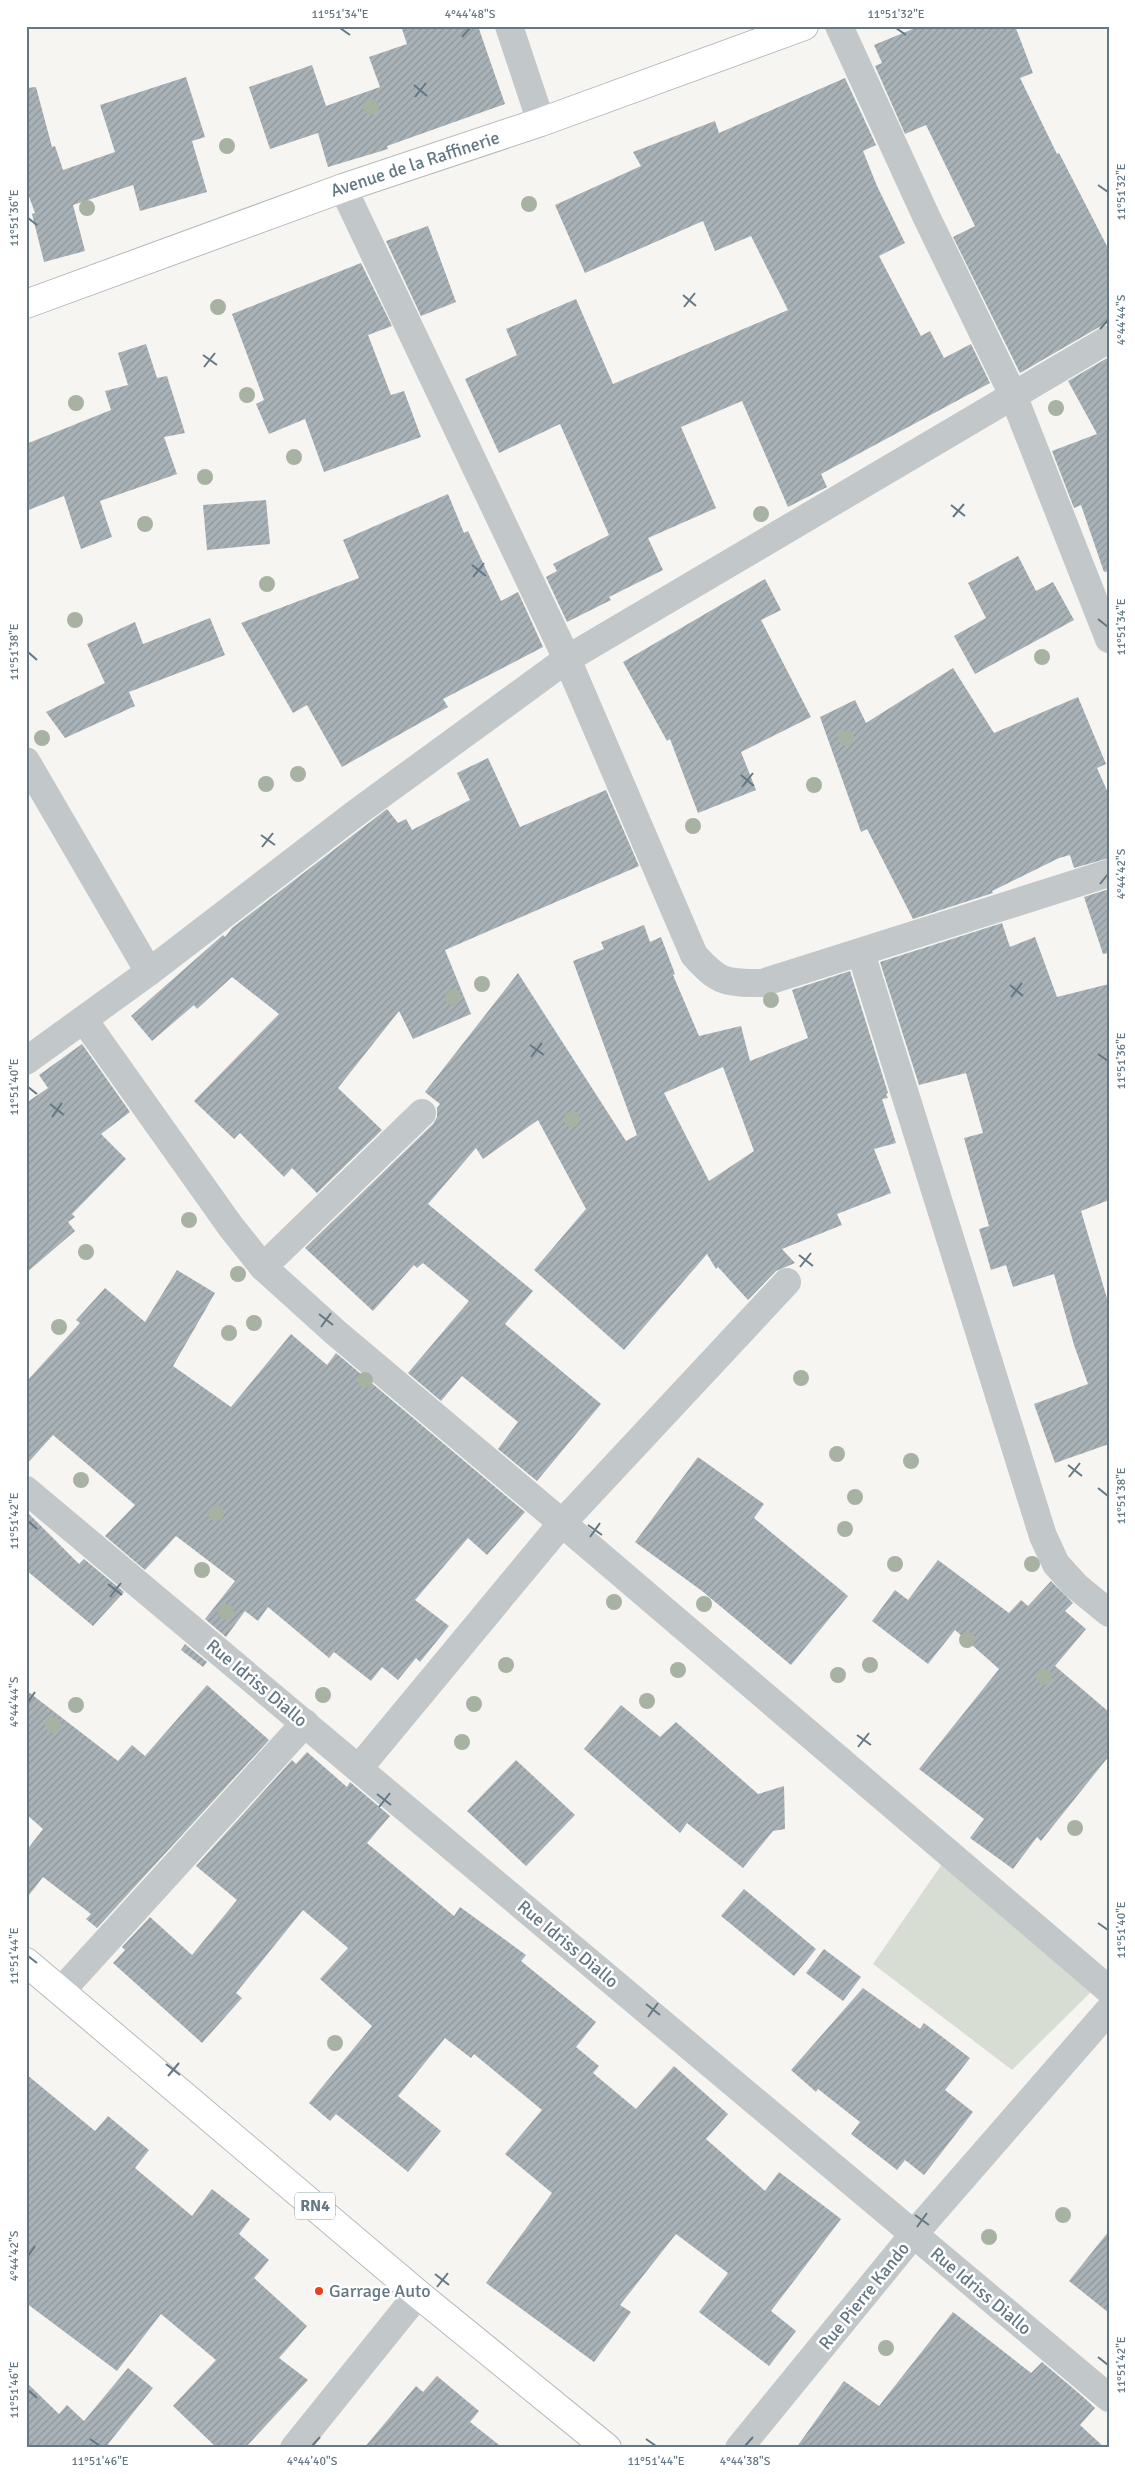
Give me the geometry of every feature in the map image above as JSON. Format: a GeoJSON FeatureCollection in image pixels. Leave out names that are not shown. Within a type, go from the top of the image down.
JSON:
{"type":"FeatureCollection","features":[{"type":"Feature","properties":{"kind":"main road","name":"Avenue de la Raffinerie"},"geometry":{"type":"LineString","coordinates":[[26,304],[342,188],[541,122],[804,26]]}},
{"type":"Feature","properties":{"kind":"main road","name":"RN4"},"geometry":{"type":"LineString","coordinates":[[27,1964],[418,2294],[606,2448]]}},
{"type":"Feature","properties":{"kind":"street"},"geometry":{"type":"LineString","coordinates":[[509,26],[541,122]]}},
{"type":"Feature","properties":{"kind":"street"},"geometry":{"type":"LineString","coordinates":[[840,26],[926,216],[1013,395],[1109,639]]}},
{"type":"Feature","properties":{"kind":"street"},"geometry":{"type":"LineString","coordinates":[[342,188],[568,659],[694,955],[710,973],[732,983],[762,983],[1109,873]]}},
{"type":"Feature","properties":{"kind":"street"},"geometry":{"type":"LineString","coordinates":[[26,1061],[149,972],[356,813],[568,659],[1109,338]]}},
{"type":"Feature","properties":{"kind":"street"},"geometry":{"type":"LineString","coordinates":[[26,761],[149,972]]}},
{"type":"Feature","properties":{"kind":"street"},"geometry":{"type":"LineString","coordinates":[[861,953],[1043,1536],[1056,1564],[1076,1586],[1109,1613]]}},
{"type":"Feature","properties":{"kind":"street"},"geometry":{"type":"LineString","coordinates":[[84,1020],[231,1227],[263,1267],[335,1332],[562,1523],[1109,1990]]}},
{"type":"Feature","properties":{"kind":"street"},"geometry":{"type":"LineString","coordinates":[[263,1267],[422,1112]]}},
{"type":"Feature","properties":{"kind":"street"},"geometry":{"type":"LineString","coordinates":[[359,1768],[562,1523],[787,1282]]}},
{"type":"Feature","properties":{"kind":"street","name":"Rue Idriss Diallo"},"geometry":{"type":"LineString","coordinates":[[26,1490],[1109,2398]]}},
{"type":"Feature","properties":{"kind":"street"},"geometry":{"type":"LineString","coordinates":[[61,1991],[305,1723]]}},
{"type":"Feature","properties":{"kind":"street","name":"Rue Pierre Kando"},"geometry":{"type":"LineString","coordinates":[[739,2448],[914,2235],[1109,2010]]}},
{"type":"Feature","properties":{"kind":"street"},"geometry":{"type":"LineString","coordinates":[[294,2448],[418,2294]]}},
{"type":"Feature","properties":{"kind":"shaded area"},"geometry":{"type":"Polygon","coordinates":[[[944,1861],[1094,1989],[1012,2070],[873,1964],[944,1861]]]}},
{"type":"Feature","properties":{"kind":"building"},"geometry":{"type":"Polygon","coordinates":[[[401,26],[478,26],[505,104],[387,146],[388,149],[328,167],[318,133],[270,149],[249,87],[312,65],[326,106],[380,87],[369,57],[407,44],[401,26]]]}},
{"type":"Feature","properties":{"kind":"building"},"geometry":{"type":"Polygon","coordinates":[[[920,26],[1015,26],[1033,73],[1020,78],[1057,154],[1059,153],[1109,250],[1109,323],[1020,373],[953,237],[975,226],[926,125],[905,134],[875,66],[882,63],[874,45],[920,26]]]}},
{"type":"Feature","properties":{"kind":"building"},"geometry":{"type":"Polygon","coordinates":[[[186,77],[205,137],[192,141],[207,192],[140,211],[133,185],[73,205],[85,251],[44,262],[32,214],[35,213],[26,188],[26,88],[36,87],[52,147],[55,146],[63,170],[115,152],[100,105],[186,77]]]}},
{"type":"Feature","properties":{"kind":"building"},"geometry":{"type":"Polygon","coordinates":[[[845,78],[876,145],[863,151],[877,186],[905,243],[879,256],[921,336],[930,331],[944,358],[971,344],[990,383],[821,474],[827,487],[788,507],[742,401],[681,427],[716,508],[648,538],[663,570],[609,597],[611,600],[567,622],[546,577],[557,571],[553,564],[609,535],[560,424],[499,453],[465,379],[517,355],[506,329],[576,299],[613,384],[788,310],[751,236],[715,251],[703,221],[585,273],[555,205],[641,166],[633,152],[715,121],[719,133],[845,78]]]}},
{"type":"Feature","properties":{"kind":"building"},"geometry":{"type":"Polygon","coordinates":[[[428,226],[456,302],[421,316],[386,241],[428,226]]]}},
{"type":"Feature","properties":{"kind":"building"},"geometry":{"type":"Polygon","coordinates":[[[361,263],[392,326],[368,335],[391,395],[404,391],[421,437],[324,472],[305,419],[269,434],[256,404],[264,400],[232,314],[361,263]]]}},
{"type":"Feature","properties":{"kind":"building"},"geometry":{"type":"Polygon","coordinates":[[[146,344],[157,378],[167,376],[185,433],[164,437],[177,474],[100,501],[112,537],[81,549],[64,496],[26,511],[26,444],[111,410],[105,391],[128,385],[118,353],[146,344]]]}},
{"type":"Feature","properties":{"kind":"building"},"geometry":{"type":"Polygon","coordinates":[[[1109,357],[1109,571],[1104,572],[1081,505],[1074,508],[1052,451],[1097,434],[1068,381],[1109,357]]]}},
{"type":"Feature","properties":{"kind":"building"},"geometry":{"type":"Polygon","coordinates":[[[448,494],[464,533],[468,531],[501,601],[518,592],[543,647],[443,699],[448,707],[342,767],[307,705],[293,713],[241,623],[359,578],[343,540],[448,494]]]}},
{"type":"Feature","properties":{"kind":"building"},"geometry":{"type":"Polygon","coordinates":[[[266,500],[270,544],[207,550],[203,505],[266,500]]]}},
{"type":"Feature","properties":{"kind":"building"},"geometry":{"type":"Polygon","coordinates":[[[1018,556],[1036,591],[1053,582],[1074,620],[975,674],[954,636],[986,618],[968,583],[1018,556]]]}},
{"type":"Feature","properties":{"kind":"building"},"geometry":{"type":"Polygon","coordinates":[[[765,579],[781,610],[761,620],[811,717],[741,752],[756,790],[698,813],[670,739],[667,741],[623,662],[765,579]]]}},
{"type":"Feature","properties":{"kind":"building"},"geometry":{"type":"Polygon","coordinates":[[[210,618],[225,655],[129,692],[135,706],[65,738],[46,712],[105,683],[87,644],[135,622],[143,644],[210,618]]]}},
{"type":"Feature","properties":{"kind":"building"},"geometry":{"type":"Polygon","coordinates":[[[953,668],[994,733],[1078,697],[1106,764],[1097,768],[1109,795],[1109,858],[1074,868],[1070,855],[1059,858],[992,891],[993,893],[913,919],[867,829],[861,832],[820,717],[855,700],[866,723],[953,668]]]}},
{"type":"Feature","properties":{"kind":"building"},"geometry":{"type":"Polygon","coordinates":[[[488,758],[520,827],[606,790],[639,866],[445,950],[471,1014],[413,1039],[399,1011],[338,1088],[382,1130],[317,1193],[292,1168],[284,1177],[240,1133],[234,1139],[194,1101],[279,1014],[232,977],[197,1009],[194,1005],[152,1041],[131,1016],[223,935],[225,937],[232,928],[387,809],[398,823],[406,819],[412,830],[470,800],[457,773],[488,758]]]}},
{"type":"Feature","properties":{"kind":"building"},"geometry":{"type":"Polygon","coordinates":[[[1109,889],[1109,953],[1103,954],[1084,897],[1109,889]]]}},
{"type":"Feature","properties":{"kind":"building"},"geometry":{"type":"Polygon","coordinates":[[[1002,923],[1010,947],[1035,937],[1057,997],[1109,984],[1109,1200],[1081,1211],[1109,1305],[1109,1444],[1055,1463],[1034,1404],[1088,1384],[1074,1345],[1054,1274],[1013,1287],[1006,1265],[991,1270],[979,1229],[989,1226],[964,1138],[983,1133],[966,1073],[919,1085],[880,962],[1002,923]]]}},
{"type":"Feature","properties":{"kind":"building"},"geometry":{"type":"Polygon","coordinates":[[[644,925],[650,942],[661,937],[675,974],[673,975],[699,1036],[741,1026],[750,1061],[808,1038],[792,990],[850,971],[888,1093],[886,1094],[888,1098],[882,1099],[896,1143],[874,1149],[891,1193],[837,1214],[842,1225],[782,1249],[795,1263],[776,1271],[748,1300],[718,1267],[716,1269],[707,1254],[624,1350],[534,1270],[586,1209],[538,1120],[483,1159],[476,1148],[428,1204],[533,1291],[505,1324],[601,1404],[537,1481],[498,1449],[518,1422],[462,1376],[441,1401],[408,1373],[469,1301],[423,1263],[417,1268],[414,1265],[373,1311],[305,1248],[433,1124],[437,1117],[437,1108],[440,1104],[425,1092],[518,973],[626,1141],[637,1135],[573,961],[604,949],[601,942],[644,925]],[[723,1067],[664,1093],[709,1181],[754,1151],[723,1067]]]}},
{"type":"Feature","properties":{"kind":"building"},"geometry":{"type":"Polygon","coordinates":[[[82,1044],[130,1112],[101,1134],[126,1159],[72,1214],[75,1217],[68,1222],[75,1231],[26,1273],[26,1103],[48,1088],[39,1075],[82,1044]]]}},
{"type":"Feature","properties":{"kind":"building"},"geometry":{"type":"Polygon","coordinates":[[[177,1270],[215,1293],[173,1366],[231,1407],[291,1334],[327,1365],[336,1353],[525,1512],[487,1555],[468,1538],[415,1600],[449,1626],[420,1662],[416,1658],[398,1680],[382,1667],[371,1681],[334,1652],[329,1658],[268,1607],[258,1621],[245,1611],[226,1637],[205,1619],[235,1581],[176,1536],[145,1570],[105,1536],[135,1505],[53,1435],[26,1465],[26,1382],[80,1323],[76,1320],[105,1288],[145,1322],[177,1270]]]}},
{"type":"Feature","properties":{"kind":"building"},"geometry":{"type":"Polygon","coordinates":[[[698,1457],[764,1504],[754,1518],[848,1596],[791,1665],[702,1591],[635,1542],[698,1457]]]}},
{"type":"Feature","properties":{"kind":"building"},"geometry":{"type":"Polygon","coordinates":[[[26,1511],[79,1564],[84,1559],[124,1592],[93,1626],[26,1570],[26,1511]]]}},
{"type":"Feature","properties":{"kind":"building"},"geometry":{"type":"Polygon","coordinates":[[[938,1560],[1009,1613],[1021,1600],[1028,1606],[1051,1581],[1073,1603],[1065,1611],[1086,1629],[1055,1666],[1109,1712],[1109,1756],[1041,1841],[1037,1837],[1013,1869],[970,1838],[984,1819],[919,1769],[999,1669],[955,1630],[928,1664],[872,1621],[895,1590],[908,1600],[938,1560]]]}},
{"type":"Feature","properties":{"kind":"building"},"geometry":{"type":"Polygon","coordinates":[[[185,1644],[207,1662],[203,1667],[181,1650],[185,1644]]]}},
{"type":"Feature","properties":{"kind":"building"},"geometry":{"type":"Polygon","coordinates":[[[207,1685],[269,1740],[97,1928],[86,1919],[91,1914],[43,1877],[26,1899],[26,1851],[43,1829],[26,1814],[26,1690],[118,1761],[132,1745],[145,1756],[207,1685]]]}},
{"type":"Feature","properties":{"kind":"building"},"geometry":{"type":"Polygon","coordinates":[[[621,1705],[660,1737],[676,1722],[758,1794],[784,1786],[785,1829],[773,1831],[743,1868],[687,1823],[680,1833],[584,1749],[621,1705]]]}},
{"type":"Feature","properties":{"kind":"building"},"geometry":{"type":"Polygon","coordinates":[[[307,1752],[347,1787],[350,1782],[390,1816],[367,1843],[454,1916],[460,1907],[526,1955],[521,1961],[596,2022],[576,2047],[599,2066],[593,2073],[636,2109],[674,2066],[728,2114],[706,2139],[765,2191],[779,2172],[841,2219],[771,2311],[796,2331],[769,2366],[699,2312],[728,2273],[676,2234],[620,2305],[631,2312],[594,2362],[486,2283],[552,2193],[505,2154],[542,2110],[474,2054],[471,2058],[445,2038],[398,2096],[441,2131],[408,2172],[336,2114],[330,2121],[309,2103],[372,2026],[320,1979],[348,1948],[303,1910],[236,1993],[242,1998],[202,2043],[113,1963],[125,1950],[122,1947],[150,1917],[192,1955],[237,1900],[196,1866],[292,1760],[296,1764],[307,1752]]]}},
{"type":"Feature","properties":{"kind":"building"},"geometry":{"type":"Polygon","coordinates":[[[516,1760],[575,1815],[526,1866],[467,1811],[516,1760]]]}},
{"type":"Feature","properties":{"kind":"building"},"geometry":{"type":"Polygon","coordinates":[[[744,1889],[816,1949],[794,1976],[721,1916],[744,1889]]]}},
{"type":"Feature","properties":{"kind":"building"},"geometry":{"type":"Polygon","coordinates":[[[824,1949],[861,1977],[843,2001],[806,1973],[824,1949]]]}},
{"type":"Feature","properties":{"kind":"building"},"geometry":{"type":"Polygon","coordinates":[[[863,1988],[920,2029],[924,2023],[970,2058],[945,2090],[973,2112],[924,2175],[905,2160],[897,2170],[851,2134],[860,2122],[818,2089],[816,2092],[791,2070],[863,1988]]]}},
{"type":"Feature","properties":{"kind":"building"},"geometry":{"type":"Polygon","coordinates":[[[26,2074],[95,2131],[108,2116],[149,2150],[135,2168],[192,2216],[212,2189],[250,2219],[239,2234],[269,2260],[254,2278],[307,2326],[279,2358],[308,2380],[245,2448],[217,2448],[173,2406],[216,2360],[161,2314],[117,2371],[26,2303],[26,2074]]]}},
{"type":"Feature","properties":{"kind":"building"},"geometry":{"type":"Polygon","coordinates":[[[1109,2231],[1109,2313],[1069,2281],[1109,2231]]]}},
{"type":"Feature","properties":{"kind":"building"},"geometry":{"type":"Polygon","coordinates":[[[953,2312],[1031,2373],[1042,2362],[1081,2395],[1095,2408],[1080,2425],[1105,2448],[796,2448],[844,2381],[879,2406],[953,2312]]]}},
{"type":"Feature","properties":{"kind":"building"},"geometry":{"type":"Polygon","coordinates":[[[128,2368],[153,2388],[108,2444],[112,2448],[26,2448],[26,2382],[59,2414],[67,2405],[84,2421],[128,2368]]]}},
{"type":"Feature","properties":{"kind":"building"},"geometry":{"type":"Polygon","coordinates":[[[437,2376],[479,2411],[470,2422],[503,2448],[364,2448],[416,2386],[423,2392],[437,2376]]]}},
{"type":"Feature","properties":{"kind":"place","name":"Garrage Auto"},"geometry":{"type":"Point","coordinates":[319,2291]}}]}
